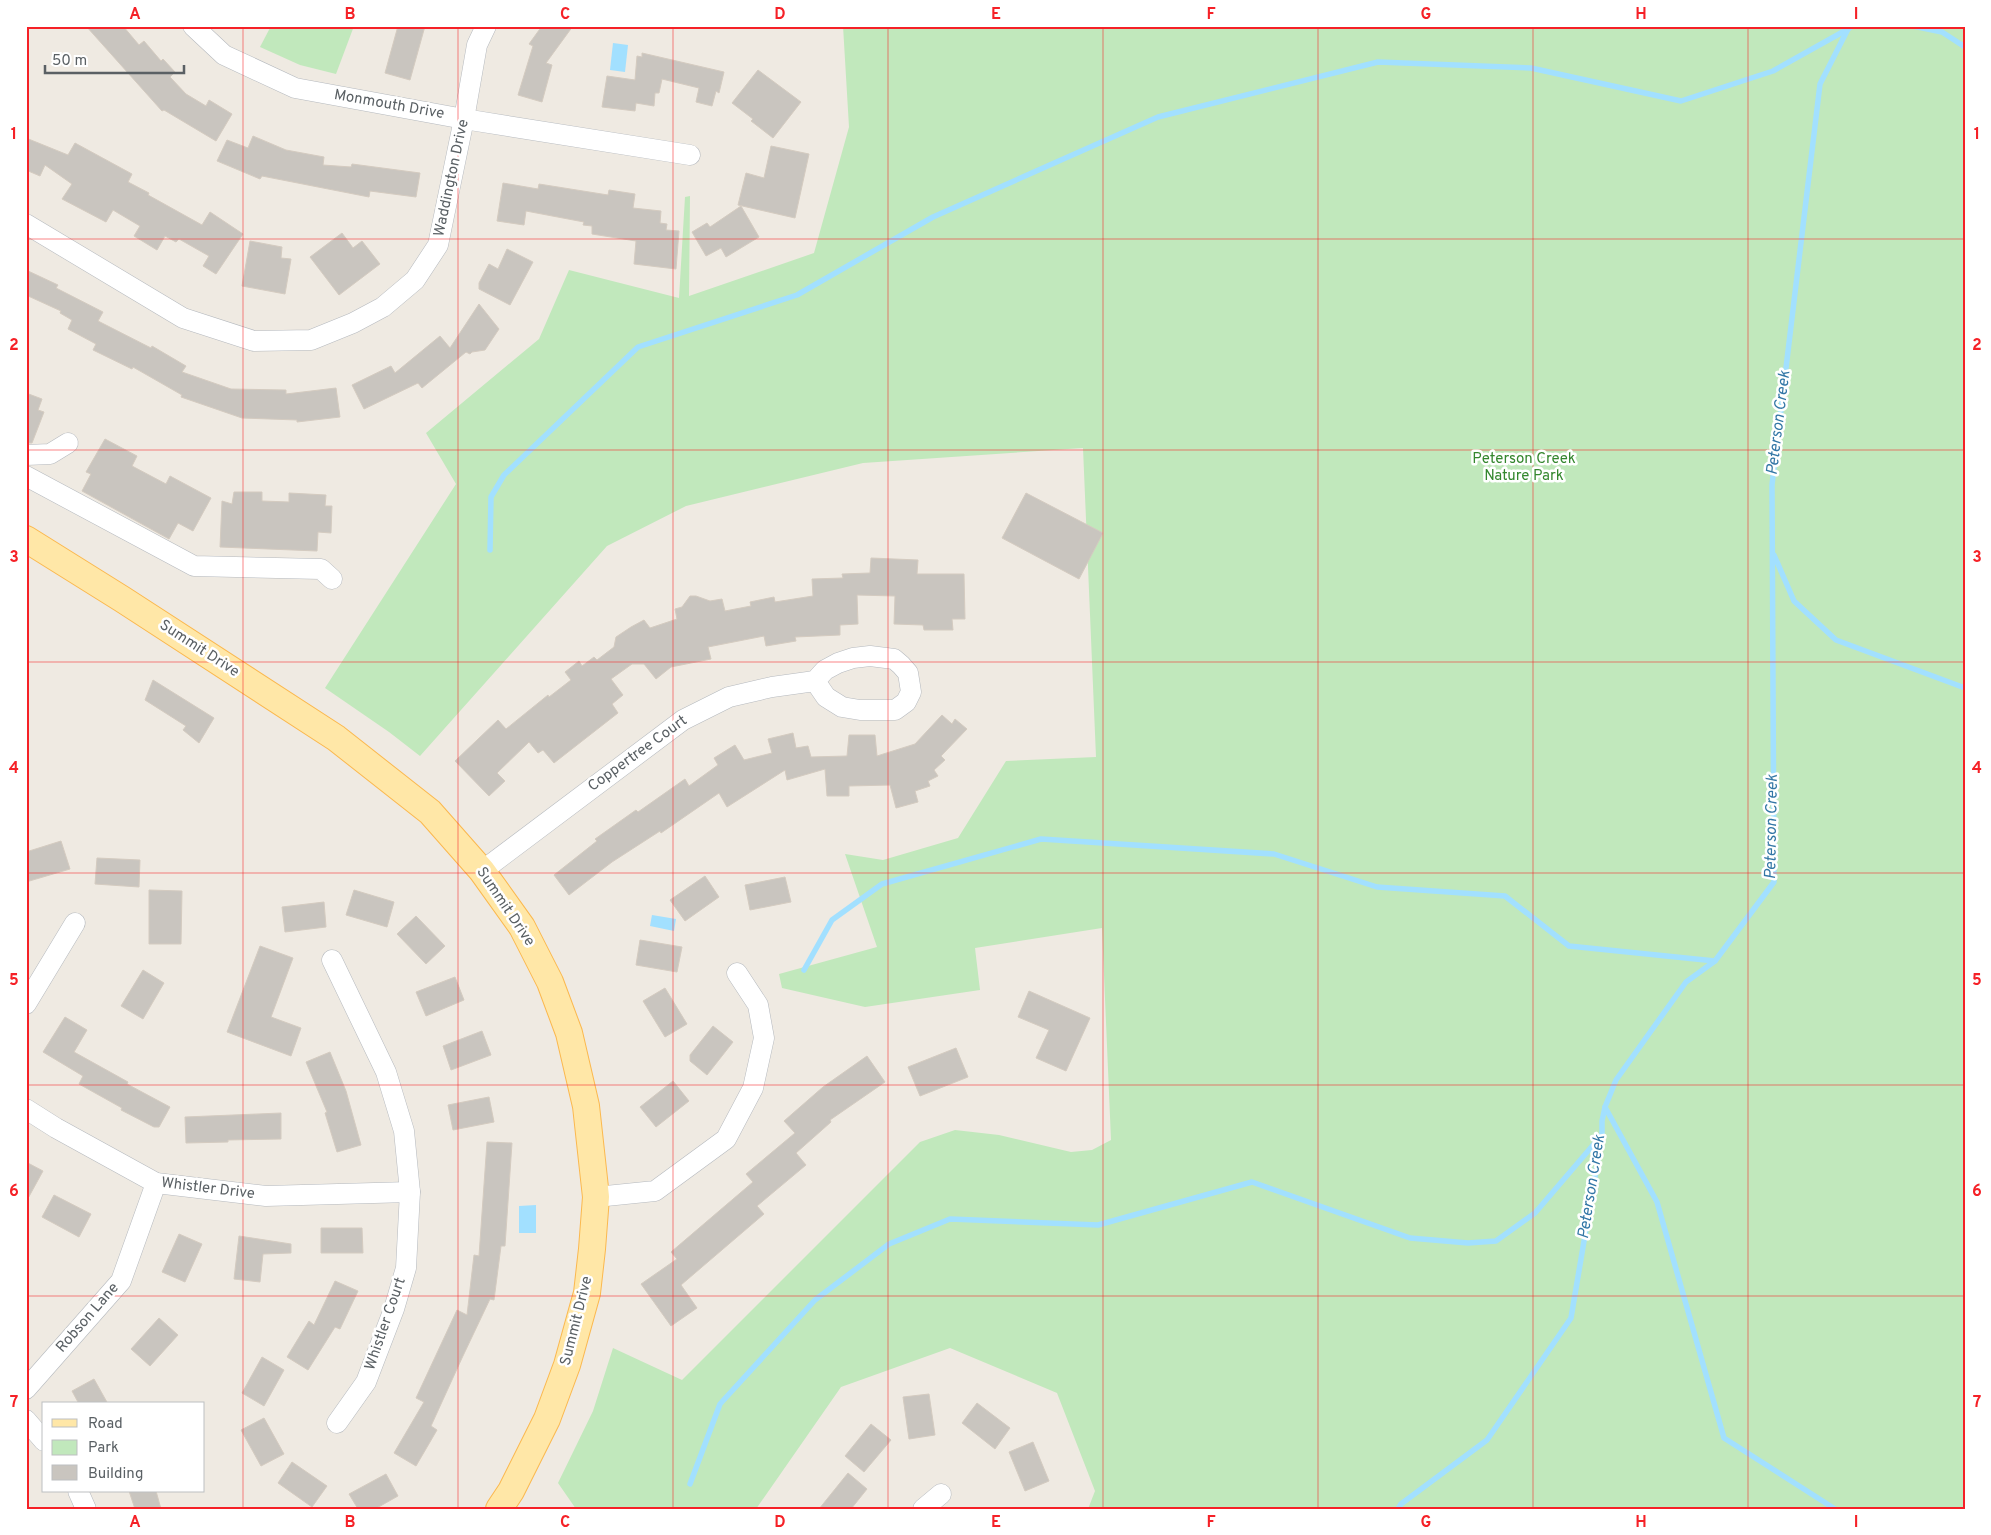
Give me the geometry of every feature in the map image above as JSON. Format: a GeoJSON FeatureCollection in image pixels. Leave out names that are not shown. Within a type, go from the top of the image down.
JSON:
{"type":"FeatureCollection","features":[{"type":"Feature","properties":{"kind":"main road","name":"Summit Drive"},"geometry":{"type":"LineString","coordinates":[[26,539],[336,738],[430,812],[482,871],[522,928],[550,982],[569,1033],[586,1106],[596,1197],[587,1293],[566,1365],[547,1419],[511,1491],[499,1509]]}},
{"type":"Feature","properties":{"kind":"street","name":"Monmouth Drive"},"geometry":{"type":"LineString","coordinates":[[193,26],[224,55],[295,88],[464,119],[690,156]]}},
{"type":"Feature","properties":{"kind":"street","name":"Waddington Drive"},"geometry":{"type":"LineString","coordinates":[[26,224],[183,318],[254,341],[311,340],[352,323],[383,307],[415,280],[438,245],[477,45],[486,26]]}},
{"type":"Feature","properties":{"kind":"street"},"geometry":{"type":"LineString","coordinates":[[26,454],[50,454],[68,443]]}},
{"type":"Feature","properties":{"kind":"street"},"geometry":{"type":"LineString","coordinates":[[26,476],[194,566],[321,569],[332,579]]}},
{"type":"Feature","properties":{"kind":"street","name":"Coppertree Court"},"geometry":{"type":"LineString","coordinates":[[482,871],[683,720],[729,697],[815,680]]}},
{"type":"Feature","properties":{"kind":"street"},"geometry":{"type":"LineString","coordinates":[[26,1004],[75,923]]}},
{"type":"Feature","properties":{"kind":"street","name":"Whistler Court"},"geometry":{"type":"LineString","coordinates":[[332,960],[386,1072],[404,1132],[410,1192],[406,1268],[394,1309],[366,1382],[337,1423]]}},
{"type":"Feature","properties":{"kind":"street"},"geometry":{"type":"LineString","coordinates":[[596,1197],[655,1191],[726,1139],[753,1088],[764,1038],[758,1005],[737,973]]}},
{"type":"Feature","properties":{"kind":"street","name":"Whistler Drive"},"geometry":{"type":"LineString","coordinates":[[26,1109],[56,1128],[156,1183],[266,1196],[410,1192]]}},
{"type":"Feature","properties":{"kind":"street","name":"Robson Lane"},"geometry":{"type":"LineString","coordinates":[[26,1390],[121,1281],[156,1183]]}},
{"type":"Feature","properties":{"kind":"street"},"geometry":{"type":"LineString","coordinates":[[26,1420],[42,1439]]}},
{"type":"Feature","properties":{"kind":"street"},"geometry":{"type":"LineString","coordinates":[[78,1492],[86,1509]]}},
{"type":"Feature","properties":{"kind":"street"},"geometry":{"type":"LineString","coordinates":[[923,1509],[942,1494]]}},
{"type":"Feature","properties":{"kind":"green space"},"geometry":{"type":"Polygon","coordinates":[[[271,26],[354,26],[336,74],[300,65],[260,47],[271,26]]]}},
{"type":"Feature","properties":{"kind":"green space","name":"Peterson Creek Nature Park"},"geometry":{"type":"Polygon","coordinates":[[[843,26],[1965,26],[1965,1509],[1088,1509],[1095,1491],[1057,1393],[950,1348],[841,1387],[756,1509],[576,1509],[558,1483],[593,1411],[613,1348],[682,1380],[920,1142],[955,1130],[999,1135],[1071,1152],[1092,1150],[1111,1140],[1102,928],[975,948],[980,990],[865,1007],[782,988],[779,974],[877,947],[845,854],[883,860],[958,838],[1006,761],[1096,757],[1083,448],[863,463],[686,506],[607,546],[420,756],[325,688],[456,484],[426,433],[539,339],[569,270],[679,298],[685,197],[690,196],[689,296],[814,253],[849,127],[843,26]]]}},
{"type":"Feature","properties":{"kind":"water"},"geometry":{"type":"Polygon","coordinates":[[[613,43],[628,45],[625,72],[610,70],[613,43]]]}},
{"type":"Feature","properties":{"kind":"water"},"geometry":{"type":"Polygon","coordinates":[[[652,915],[676,919],[674,931],[650,926],[652,915]]]}},
{"type":"Feature","properties":{"kind":"water"},"geometry":{"type":"Polygon","coordinates":[[[536,1205],[536,1233],[519,1233],[519,1206],[536,1205]]]}},
{"type":"Feature","properties":{"kind":"building"},"geometry":{"type":"Polygon","coordinates":[[[86,26],[123,26],[139,45],[144,41],[161,61],[163,59],[175,72],[170,77],[186,94],[206,106],[209,100],[232,114],[216,141],[164,110],[162,111],[86,26]]]}},
{"type":"Feature","properties":{"kind":"building"},"geometry":{"type":"Polygon","coordinates":[[[398,26],[425,26],[410,80],[385,73],[398,26]]]}},
{"type":"Feature","properties":{"kind":"building"},"geometry":{"type":"Polygon","coordinates":[[[542,26],[573,26],[546,63],[552,65],[542,102],[518,95],[533,46],[529,44],[542,26]]]}},
{"type":"Feature","properties":{"kind":"building"},"geometry":{"type":"Polygon","coordinates":[[[642,53],[724,72],[719,93],[716,91],[712,106],[696,102],[699,88],[662,79],[659,93],[655,93],[654,106],[636,103],[635,111],[602,107],[607,76],[635,80],[637,56],[642,57],[642,53]]]}},
{"type":"Feature","properties":{"kind":"building"},"geometry":{"type":"Polygon","coordinates":[[[758,70],[801,102],[773,138],[732,103],[758,70]]]}},
{"type":"Feature","properties":{"kind":"building"},"geometry":{"type":"Polygon","coordinates":[[[253,136],[286,150],[324,157],[323,165],[351,167],[352,164],[420,173],[416,197],[370,191],[369,197],[262,176],[260,179],[217,161],[227,140],[248,148],[253,136]]]}},
{"type":"Feature","properties":{"kind":"building"},"geometry":{"type":"Polygon","coordinates":[[[26,138],[68,155],[75,143],[132,174],[128,182],[202,225],[210,212],[243,234],[216,274],[203,266],[209,256],[179,239],[176,242],[165,236],[157,250],[134,236],[140,226],[113,210],[106,222],[62,199],[72,184],[45,165],[40,176],[26,170],[26,138]]]}},
{"type":"Feature","properties":{"kind":"building"},"geometry":{"type":"Polygon","coordinates":[[[771,146],[809,154],[795,218],[738,205],[746,173],[764,178],[771,146]]]}},
{"type":"Feature","properties":{"kind":"building"},"geometry":{"type":"Polygon","coordinates":[[[503,183],[538,189],[539,184],[608,195],[609,190],[635,194],[633,208],[661,211],[660,223],[667,224],[666,230],[679,231],[676,269],[634,264],[636,241],[592,234],[592,226],[583,225],[584,222],[526,211],[524,225],[497,221],[503,183]]]}},
{"type":"Feature","properties":{"kind":"building"},"geometry":{"type":"Polygon","coordinates":[[[741,206],[759,237],[726,257],[721,248],[706,256],[692,232],[707,223],[710,227],[741,206]]]}},
{"type":"Feature","properties":{"kind":"building"},"geometry":{"type":"Polygon","coordinates":[[[342,233],[353,248],[362,241],[380,264],[339,295],[310,257],[342,233]]]}},
{"type":"Feature","properties":{"kind":"building"},"geometry":{"type":"Polygon","coordinates":[[[250,241],[282,247],[281,258],[291,259],[285,294],[242,286],[250,241]]]}},
{"type":"Feature","properties":{"kind":"building"},"geometry":{"type":"Polygon","coordinates":[[[507,249],[533,262],[510,305],[479,289],[479,283],[489,264],[498,269],[507,249]]]}},
{"type":"Feature","properties":{"kind":"building"},"geometry":{"type":"Polygon","coordinates":[[[26,270],[58,285],[56,288],[103,312],[98,321],[151,348],[152,346],[186,366],[182,372],[231,389],[286,390],[286,394],[336,388],[340,417],[297,422],[297,420],[242,418],[181,397],[182,395],[133,367],[132,369],[93,350],[96,344],[68,329],[72,320],[60,313],[61,311],[26,295],[26,270]]]}},
{"type":"Feature","properties":{"kind":"building"},"geometry":{"type":"Polygon","coordinates":[[[479,304],[499,329],[485,350],[470,354],[466,352],[422,388],[418,383],[364,409],[352,385],[391,366],[395,373],[440,336],[450,348],[479,304]]]}},
{"type":"Feature","properties":{"kind":"building"},"geometry":{"type":"Polygon","coordinates":[[[26,393],[42,399],[38,410],[44,412],[32,443],[26,443],[26,393]]]}},
{"type":"Feature","properties":{"kind":"building"},"geometry":{"type":"Polygon","coordinates":[[[105,439],[137,456],[132,466],[166,484],[170,476],[211,498],[193,531],[178,523],[169,539],[82,491],[91,474],[86,472],[105,439]]]}},
{"type":"Feature","properties":{"kind":"building"},"geometry":{"type":"Polygon","coordinates":[[[234,492],[262,492],[262,501],[289,502],[289,493],[326,495],[325,506],[332,506],[331,533],[318,532],[317,551],[220,547],[222,501],[232,504],[234,492]]]}},
{"type":"Feature","properties":{"kind":"building"},"geometry":{"type":"Polygon","coordinates":[[[1026,493],[1103,533],[1079,579],[1002,538],[1026,493]]]}},
{"type":"Feature","properties":{"kind":"building"},"geometry":{"type":"Polygon","coordinates":[[[871,558],[918,560],[917,574],[964,574],[965,619],[952,619],[953,630],[924,630],[923,625],[894,624],[895,596],[857,595],[858,624],[840,625],[840,635],[795,637],[796,641],[766,646],[764,636],[708,647],[711,659],[671,667],[656,679],[644,664],[632,664],[611,679],[623,695],[612,704],[618,713],[554,763],[543,750],[538,753],[529,742],[497,773],[505,781],[489,796],[455,761],[498,720],[506,729],[548,695],[549,697],[571,680],[565,672],[579,661],[582,666],[594,657],[597,660],[614,647],[616,637],[631,627],[644,620],[650,628],[677,619],[675,609],[682,607],[690,596],[710,601],[722,599],[725,611],[751,606],[750,602],[774,597],[775,602],[813,596],[812,579],[843,578],[842,574],[870,573],[871,558]]]}},
{"type":"Feature","properties":{"kind":"building"},"geometry":{"type":"Polygon","coordinates":[[[153,680],[214,718],[199,743],[183,730],[186,726],[145,700],[153,680]]]}},
{"type":"Feature","properties":{"kind":"building"},"geometry":{"type":"Polygon","coordinates":[[[942,715],[952,724],[955,719],[967,729],[941,756],[945,760],[934,770],[938,776],[928,781],[930,786],[915,791],[918,802],[896,808],[890,785],[849,786],[849,796],[827,796],[825,769],[787,780],[785,770],[727,807],[719,793],[661,833],[660,831],[612,862],[569,895],[554,875],[597,841],[595,839],[636,810],[638,812],[685,779],[689,786],[718,765],[714,758],[735,745],[744,760],[772,753],[768,739],[793,733],[796,748],[808,746],[811,757],[847,756],[849,735],[875,735],[877,756],[915,744],[942,715]]]}},
{"type":"Feature","properties":{"kind":"building"},"geometry":{"type":"Polygon","coordinates":[[[61,841],[70,869],[26,882],[26,852],[61,841]]]}},
{"type":"Feature","properties":{"kind":"building"},"geometry":{"type":"Polygon","coordinates":[[[97,858],[140,860],[139,887],[95,884],[97,858]]]}},
{"type":"Feature","properties":{"kind":"building"},"geometry":{"type":"Polygon","coordinates":[[[705,876],[719,897],[685,921],[670,900],[705,876]]]}},
{"type":"Feature","properties":{"kind":"building"},"geometry":{"type":"Polygon","coordinates":[[[785,877],[791,902],[750,910],[745,885],[785,877]]]}},
{"type":"Feature","properties":{"kind":"building"},"geometry":{"type":"Polygon","coordinates":[[[149,890],[182,891],[181,944],[149,944],[149,890]]]}},
{"type":"Feature","properties":{"kind":"building"},"geometry":{"type":"Polygon","coordinates":[[[354,890],[394,902],[387,927],[346,915],[354,890]]]}},
{"type":"Feature","properties":{"kind":"building"},"geometry":{"type":"Polygon","coordinates":[[[324,902],[326,927],[285,932],[282,907],[324,902]]]}},
{"type":"Feature","properties":{"kind":"building"},"geometry":{"type":"Polygon","coordinates":[[[416,916],[445,946],[426,964],[397,934],[416,916]]]}},
{"type":"Feature","properties":{"kind":"building"},"geometry":{"type":"Polygon","coordinates":[[[640,940],[682,947],[677,972],[636,965],[640,940]]]}},
{"type":"Feature","properties":{"kind":"building"},"geometry":{"type":"Polygon","coordinates":[[[260,946],[293,958],[271,1017],[301,1028],[291,1056],[227,1032],[260,946]]]}},
{"type":"Feature","properties":{"kind":"building"},"geometry":{"type":"Polygon","coordinates":[[[143,970],[164,983],[143,1019],[121,1006],[143,970]]]}},
{"type":"Feature","properties":{"kind":"building"},"geometry":{"type":"Polygon","coordinates":[[[455,977],[464,1000],[426,1016],[416,992],[455,977]]]}},
{"type":"Feature","properties":{"kind":"building"},"geometry":{"type":"Polygon","coordinates":[[[665,988],[687,1024],[665,1037],[643,1001],[665,988]]]}},
{"type":"Feature","properties":{"kind":"building"},"geometry":{"type":"Polygon","coordinates":[[[1029,991],[1090,1018],[1066,1071],[1036,1058],[1049,1030],[1018,1017],[1029,991]]]}},
{"type":"Feature","properties":{"kind":"building"},"geometry":{"type":"Polygon","coordinates":[[[65,1017],[87,1030],[74,1052],[170,1107],[159,1127],[154,1127],[121,1110],[122,1108],[79,1084],[83,1076],[43,1052],[65,1017]]]}},
{"type":"Feature","properties":{"kind":"building"},"geometry":{"type":"Polygon","coordinates":[[[713,1026],[733,1042],[707,1075],[690,1061],[690,1055],[713,1026]]]}},
{"type":"Feature","properties":{"kind":"building"},"geometry":{"type":"Polygon","coordinates":[[[482,1031],[491,1055],[451,1070],[443,1046],[482,1031]]]}},
{"type":"Feature","properties":{"kind":"building"},"geometry":{"type":"Polygon","coordinates":[[[956,1048],[968,1077],[920,1096],[908,1067],[956,1048]]]}},
{"type":"Feature","properties":{"kind":"building"},"geometry":{"type":"Polygon","coordinates":[[[330,1052],[346,1091],[361,1145],[337,1152],[325,1113],[327,1112],[306,1062],[330,1052]]]}},
{"type":"Feature","properties":{"kind":"building"},"geometry":{"type":"Polygon","coordinates":[[[867,1056],[885,1082],[830,1120],[831,1122],[796,1153],[806,1165],[757,1206],[764,1214],[681,1285],[697,1308],[671,1326],[641,1284],[677,1259],[671,1252],[753,1182],[746,1174],[795,1133],[784,1121],[823,1087],[867,1056]]]}},
{"type":"Feature","properties":{"kind":"building"},"geometry":{"type":"Polygon","coordinates":[[[673,1081],[689,1101],[656,1127],[640,1107],[673,1081]]]}},
{"type":"Feature","properties":{"kind":"building"},"geometry":{"type":"Polygon","coordinates":[[[489,1097],[494,1122],[453,1130],[448,1105],[489,1097]]]}},
{"type":"Feature","properties":{"kind":"building"},"geometry":{"type":"Polygon","coordinates":[[[281,1113],[281,1139],[186,1143],[185,1117],[281,1113]]]}},
{"type":"Feature","properties":{"kind":"building"},"geometry":{"type":"Polygon","coordinates":[[[487,1142],[512,1143],[505,1246],[501,1246],[494,1300],[490,1299],[462,1358],[431,1426],[437,1430],[416,1466],[394,1453],[424,1402],[416,1398],[457,1310],[467,1315],[474,1255],[479,1256],[487,1142]]]}},
{"type":"Feature","properties":{"kind":"building"},"geometry":{"type":"Polygon","coordinates":[[[26,1162],[43,1171],[26,1202],[26,1162]]]}},
{"type":"Feature","properties":{"kind":"building"},"geometry":{"type":"Polygon","coordinates":[[[54,1195],[91,1214],[79,1237],[42,1217],[54,1195]]]}},
{"type":"Feature","properties":{"kind":"building"},"geometry":{"type":"Polygon","coordinates":[[[321,1228],[362,1228],[363,1253],[321,1253],[321,1228]]]}},
{"type":"Feature","properties":{"kind":"building"},"geometry":{"type":"Polygon","coordinates":[[[179,1234],[202,1244],[185,1282],[162,1272],[179,1234]]]}},
{"type":"Feature","properties":{"kind":"building"},"geometry":{"type":"Polygon","coordinates":[[[239,1236],[291,1244],[291,1253],[263,1254],[260,1282],[234,1279],[239,1236]]]}},
{"type":"Feature","properties":{"kind":"building"},"geometry":{"type":"Polygon","coordinates":[[[335,1281],[358,1291],[340,1329],[335,1327],[308,1370],[287,1357],[309,1321],[314,1325],[335,1281]]]}},
{"type":"Feature","properties":{"kind":"building"},"geometry":{"type":"Polygon","coordinates":[[[159,1318],[178,1335],[150,1366],[131,1349],[159,1318]]]}},
{"type":"Feature","properties":{"kind":"building"},"geometry":{"type":"Polygon","coordinates":[[[262,1357],[284,1370],[264,1406],[242,1393],[262,1357]]]}},
{"type":"Feature","properties":{"kind":"building"},"geometry":{"type":"Polygon","coordinates":[[[94,1379],[107,1402],[78,1402],[72,1391],[94,1379]]]}},
{"type":"Feature","properties":{"kind":"building"},"geometry":{"type":"Polygon","coordinates":[[[929,1394],[935,1435],[909,1439],[903,1397],[929,1394]]]}},
{"type":"Feature","properties":{"kind":"building"},"geometry":{"type":"Polygon","coordinates":[[[977,1403],[1010,1428],[995,1449],[962,1423],[977,1403]]]}},
{"type":"Feature","properties":{"kind":"building"},"geometry":{"type":"Polygon","coordinates":[[[264,1418],[284,1454],[261,1466],[241,1430],[264,1418]]]}},
{"type":"Feature","properties":{"kind":"building"},"geometry":{"type":"Polygon","coordinates":[[[871,1424],[891,1440],[864,1472],[845,1456],[871,1424]]]}},
{"type":"Feature","properties":{"kind":"building"},"geometry":{"type":"Polygon","coordinates":[[[1033,1442],[1049,1481],[1025,1491],[1009,1452],[1033,1442]]]}},
{"type":"Feature","properties":{"kind":"building"},"geometry":{"type":"Polygon","coordinates":[[[292,1462],[327,1486],[312,1507],[278,1483],[292,1462]]]}},
{"type":"Feature","properties":{"kind":"building"},"geometry":{"type":"Polygon","coordinates":[[[848,1473],[867,1489],[851,1509],[819,1509],[848,1473]]]}},
{"type":"Feature","properties":{"kind":"building"},"geometry":{"type":"Polygon","coordinates":[[[386,1474],[398,1496],[375,1509],[358,1509],[349,1494],[386,1474]]]}},
{"type":"Feature","properties":{"kind":"building"},"geometry":{"type":"Polygon","coordinates":[[[129,1492],[156,1492],[161,1509],[135,1509],[129,1492]]]}},
{"type":"Feature","properties":{"kind":"waterway","name":"Peterson Creek"},"geometry":{"type":"LineString","coordinates":[[1398,1509],[1401,1504],[1487,1440],[1571,1318],[1602,1135],[1602,1121],[1605,1107],[1616,1080],[1686,982],[1715,961],[1774,882],[1772,485],[1820,84],[1848,29],[1852,26]]}},
{"type":"Feature","properties":{"kind":"waterway","name":"Peterson Creek"},"geometry":{"type":"LineString","coordinates":[[1913,26],[1942,32],[1965,47]]}},
{"type":"Feature","properties":{"kind":"waterway"},"geometry":{"type":"LineString","coordinates":[[490,550],[491,497],[504,475],[638,347],[797,295],[933,217],[1158,117],[1378,62],[1531,68],[1681,101],[1773,71],[1848,29]]}},
{"type":"Feature","properties":{"kind":"waterway"},"geometry":{"type":"LineString","coordinates":[[1774,555],[1794,601],[1836,640],[1965,688]]}},
{"type":"Feature","properties":{"kind":"waterway"},"geometry":{"type":"LineString","coordinates":[[804,970],[832,920],[882,884],[1041,839],[1274,854],[1377,887],[1505,896],[1569,946],[1715,961]]}},
{"type":"Feature","properties":{"kind":"waterway"},"geometry":{"type":"LineString","coordinates":[[1605,1107],[1657,1202],[1724,1438],[1835,1509]]}},
{"type":"Feature","properties":{"kind":"waterway"},"geometry":{"type":"LineString","coordinates":[[690,1484],[720,1404],[815,1300],[889,1244],[950,1219],[1098,1225],[1252,1182],[1410,1238],[1468,1243],[1496,1241],[1535,1213],[1600,1137]]}}]}
